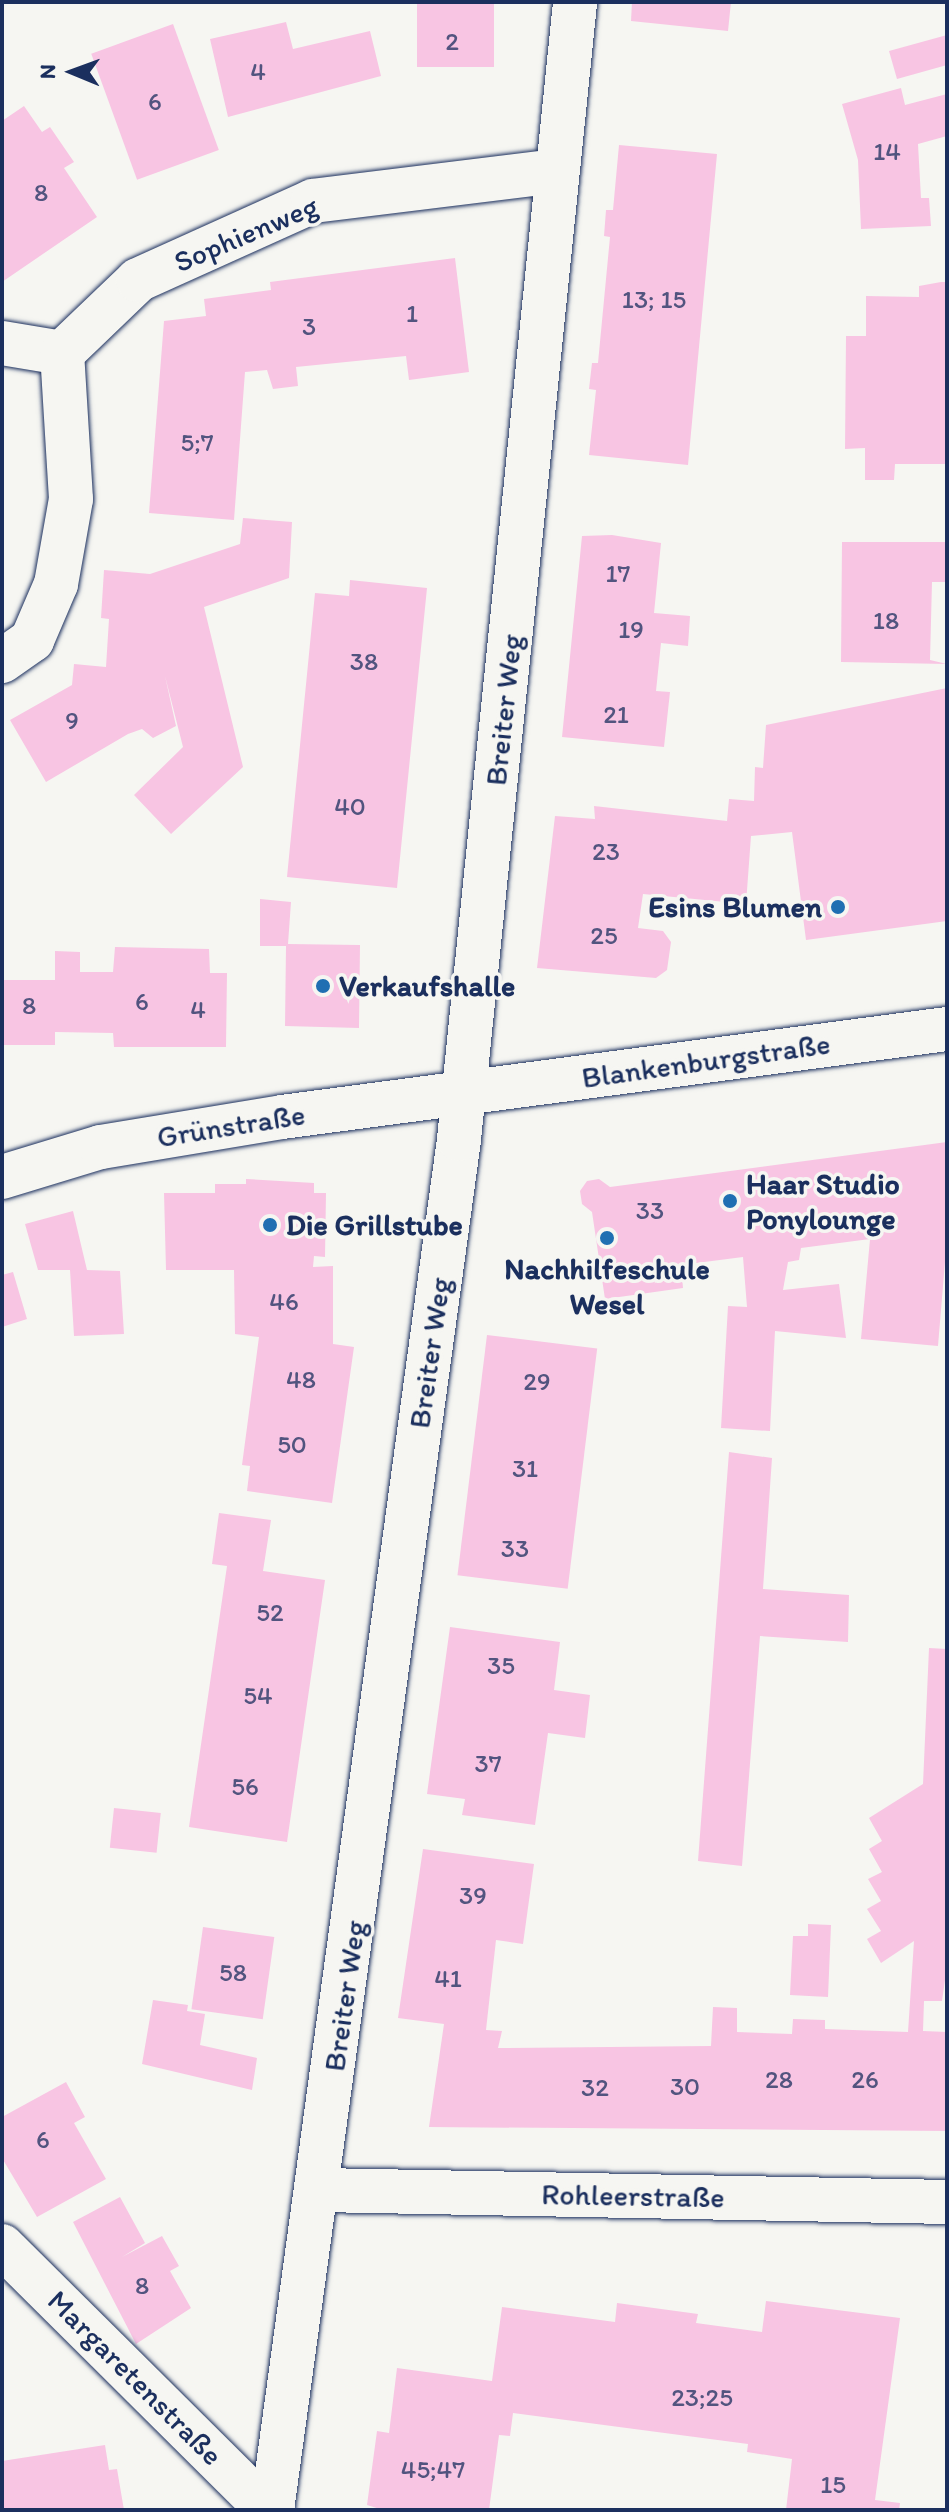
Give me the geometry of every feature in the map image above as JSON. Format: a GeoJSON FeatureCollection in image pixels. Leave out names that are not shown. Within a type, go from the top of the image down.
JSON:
{"type":"FeatureCollection","features":[{"type":"Feature","properties":{"kind":"street","name":"Breiter Weg"},"geometry":{"type":"LineString","coordinates":[[270,2510],[319,2190],[464,1093],[575,2]]}},
{"type":"Feature","properties":{"kind":"street","name":"Sophienweg"},"geometry":{"type":"LineString","coordinates":[[62,353],[138,280],[313,201],[556,171]]}},
{"type":"Feature","properties":{"kind":"street"},"geometry":{"type":"LineString","coordinates":[[2,343],[62,353],[71,499],[56,584],[32,640],[2,661]]}},
{"type":"Feature","properties":{"kind":"street","name":"Blankenburgstraße"},"geometry":{"type":"LineString","coordinates":[[464,1093],[947,1029]]}},
{"type":"Feature","properties":{"kind":"street","name":"Grünstraße"},"geometry":{"type":"LineString","coordinates":[[2,1177],[101,1147],[464,1093]]}},
{"type":"Feature","properties":{"kind":"street","name":"Rohleerstraße"},"geometry":{"type":"LineString","coordinates":[[319,2190],[947,2202]]}},
{"type":"Feature","properties":{"kind":"street","name":"Margaretenstraße"},"geometry":{"type":"LineString","coordinates":[[2,2246],[270,2510]]}},
{"type":"Feature","properties":{"kind":"building"},"geometry":{"type":"Polygon","coordinates":[[[417,2],[494,2],[494,67],[417,67],[417,2]]]}},
{"type":"Feature","properties":{"kind":"building"},"geometry":{"type":"Polygon","coordinates":[[[632,2],[731,2],[728,31],[631,21],[632,2]]]}},
{"type":"Feature","properties":{"kind":"building"},"geometry":{"type":"Polygon","coordinates":[[[286,22],[293,49],[370,31],[381,76],[228,117],[210,39],[286,22]]]}},
{"type":"Feature","properties":{"kind":"building"},"geometry":{"type":"Polygon","coordinates":[[[173,24],[219,150],[137,180],[91,54],[173,24]]]}},
{"type":"Feature","properties":{"kind":"building"},"geometry":{"type":"Polygon","coordinates":[[[947,35],[947,65],[897,79],[889,51],[947,35]]]}},
{"type":"Feature","properties":{"kind":"building"},"geometry":{"type":"Polygon","coordinates":[[[901,88],[905,105],[947,94],[947,136],[918,144],[921,198],[929,198],[931,226],[861,229],[858,160],[842,104],[901,88]]]}},
{"type":"Feature","properties":{"kind":"building"},"geometry":{"type":"Polygon","coordinates":[[[24,106],[42,132],[50,127],[74,162],[64,168],[97,217],[2,282],[2,121],[24,106]]]}},
{"type":"Feature","properties":{"kind":"building"},"geometry":{"type":"Polygon","coordinates":[[[619,145],[717,154],[688,465],[589,455],[596,390],[589,389],[592,363],[598,363],[610,237],[604,236],[606,210],[613,210],[619,145]]]}},
{"type":"Feature","properties":{"kind":"building"},"geometry":{"type":"Polygon","coordinates":[[[455,258],[469,372],[409,380],[406,356],[296,367],[298,386],[273,389],[267,370],[245,372],[234,520],[149,513],[164,321],[206,316],[204,299],[271,290],[270,282],[455,258]]]}},
{"type":"Feature","properties":{"kind":"building"},"geometry":{"type":"Polygon","coordinates":[[[947,282],[947,464],[895,464],[894,480],[865,480],[865,448],[845,449],[846,336],[866,336],[866,296],[919,297],[919,286],[947,282]]]}},
{"type":"Feature","properties":{"kind":"building"},"geometry":{"type":"Polygon","coordinates":[[[243,518],[292,522],[289,578],[204,607],[243,767],[171,834],[134,795],[183,747],[165,676],[176,726],[153,738],[142,729],[128,734],[46,782],[10,720],[72,685],[74,664],[106,667],[109,619],[101,618],[104,570],[150,574],[240,544],[243,518]]]}},
{"type":"Feature","properties":{"kind":"building"},"geometry":{"type":"Polygon","coordinates":[[[612,535],[661,543],[654,613],[690,616],[688,646],[661,643],[656,691],[670,692],[664,747],[562,737],[582,536],[612,535]]]}},
{"type":"Feature","properties":{"kind":"building"},"geometry":{"type":"Polygon","coordinates":[[[842,542],[947,542],[947,582],[932,582],[930,660],[947,664],[841,662],[842,542]]]}},
{"type":"Feature","properties":{"kind":"building"},"geometry":{"type":"Polygon","coordinates":[[[350,580],[427,588],[397,888],[287,877],[315,593],[349,596],[350,580]]]}},
{"type":"Feature","properties":{"kind":"building"},"geometry":{"type":"Polygon","coordinates":[[[947,688],[947,921],[806,940],[792,832],[751,836],[746,904],[643,894],[638,928],[663,931],[671,942],[667,970],[656,978],[537,968],[555,816],[595,819],[594,806],[727,821],[729,799],[754,801],[755,767],[763,768],[766,725],[947,688]]]}},
{"type":"Feature","properties":{"kind":"building","name":"Verkaufshalle"},"geometry":{"type":"Polygon","coordinates":[[[260,899],[291,902],[288,944],[360,945],[359,1028],[285,1026],[286,946],[260,946],[260,899]]]}},
{"type":"Feature","properties":{"kind":"building"},"geometry":{"type":"Polygon","coordinates":[[[115,947],[209,949],[210,973],[227,973],[226,1047],[114,1047],[113,1033],[55,1032],[55,1045],[2,1045],[2,980],[55,980],[55,951],[80,952],[80,972],[113,972],[115,947]]]}},
{"type":"Feature","properties":{"kind":"building"},"geometry":{"type":"Polygon","coordinates":[[[947,1142],[947,1238],[938,1346],[861,1339],[870,1239],[801,1248],[799,1260],[788,1262],[783,1290],[839,1284],[846,1338],[775,1331],[770,1431],[721,1428],[728,1306],[747,1307],[743,1257],[681,1265],[683,1288],[605,1299],[592,1212],[582,1204],[580,1191],[587,1181],[599,1179],[610,1187],[947,1142]]]}},
{"type":"Feature","properties":{"kind":"building"},"geometry":{"type":"Polygon","coordinates":[[[246,1179],[314,1183],[314,1193],[326,1193],[325,1257],[314,1256],[313,1267],[333,1266],[333,1344],[354,1347],[332,1503],[247,1491],[250,1466],[242,1465],[259,1337],[235,1334],[234,1270],[166,1270],[164,1193],[215,1193],[215,1184],[246,1184],[246,1179]]]}},
{"type":"Feature","properties":{"kind":"building"},"geometry":{"type":"Polygon","coordinates":[[[73,1211],[87,1270],[120,1271],[124,1334],[74,1336],[70,1270],[38,1270],[25,1224],[73,1211]]]}},
{"type":"Feature","properties":{"kind":"building"},"geometry":{"type":"Polygon","coordinates":[[[13,1272],[27,1319],[2,1327],[2,1275],[13,1272]]]}},
{"type":"Feature","properties":{"kind":"building"},"geometry":{"type":"Polygon","coordinates":[[[487,1335],[597,1349],[568,1589],[458,1575],[487,1335]]]}},
{"type":"Feature","properties":{"kind":"building"},"geometry":{"type":"Polygon","coordinates":[[[729,1452],[772,1458],[763,1589],[849,1595],[848,1642],[760,1636],[742,1866],[698,1861],[729,1452]]]}},
{"type":"Feature","properties":{"kind":"building"},"geometry":{"type":"Polygon","coordinates":[[[219,1513],[271,1520],[263,1571],[325,1580],[287,1842],[189,1827],[227,1566],[212,1564],[219,1513]]]}},
{"type":"Feature","properties":{"kind":"building"},"geometry":{"type":"Polygon","coordinates":[[[450,1627],[560,1642],[554,1690],[590,1695],[585,1738],[548,1733],[535,1825],[462,1815],[465,1799],[427,1794],[450,1627]]]}},
{"type":"Feature","properties":{"kind":"building"},"geometry":{"type":"Polygon","coordinates":[[[929,1648],[947,1649],[947,1966],[942,2001],[924,2001],[923,2031],[947,2032],[947,2131],[429,2127],[444,2024],[398,2018],[423,1849],[534,1864],[523,1944],[496,1940],[486,2030],[502,2031],[498,2048],[711,2046],[713,2007],[737,2008],[737,2032],[792,2034],[793,2019],[825,2020],[825,2029],[908,2032],[914,1941],[881,1963],[867,1939],[881,1931],[867,1909],[881,1901],[868,1879],[882,1872],[869,1849],[882,1841],[869,1818],[923,1784],[929,1648]]]}},
{"type":"Feature","properties":{"kind":"building"},"geometry":{"type":"Polygon","coordinates":[[[114,1808],[161,1813],[157,1853],[110,1848],[114,1808]]]}},
{"type":"Feature","properties":{"kind":"building"},"geometry":{"type":"Polygon","coordinates":[[[808,1924],[831,1925],[828,1997],[790,1995],[793,1936],[808,1936],[808,1924]]]}},
{"type":"Feature","properties":{"kind":"building"},"geometry":{"type":"Polygon","coordinates":[[[203,1927],[274,1937],[263,2019],[191,2009],[203,1927]]]}},
{"type":"Feature","properties":{"kind":"building"},"geometry":{"type":"Polygon","coordinates":[[[153,2000],[188,2005],[187,2011],[205,2014],[200,2045],[257,2058],[252,2090],[142,2064],[153,2000]]]}},
{"type":"Feature","properties":{"kind":"building"},"geometry":{"type":"Polygon","coordinates":[[[66,2082],[85,2117],[74,2123],[106,2179],[37,2217],[2,2158],[2,2117],[66,2082]]]}},
{"type":"Feature","properties":{"kind":"building"},"geometry":{"type":"Polygon","coordinates":[[[120,2197],[145,2243],[122,2257],[162,2236],[179,2266],[170,2271],[191,2308],[136,2344],[73,2222],[120,2197]]]}},
{"type":"Feature","properties":{"kind":"building"},"geometry":{"type":"Polygon","coordinates":[[[766,2301],[900,2318],[875,2500],[900,2503],[899,2510],[786,2510],[792,2459],[747,2452],[748,2444],[513,2413],[510,2436],[499,2435],[489,2510],[383,2510],[367,2505],[377,2431],[389,2433],[397,2368],[492,2381],[502,2307],[615,2322],[617,2303],[698,2314],[696,2323],[762,2332],[766,2301]]]}},
{"type":"Feature","properties":{"kind":"building"},"geometry":{"type":"Polygon","coordinates":[[[105,2445],[109,2470],[117,2469],[124,2510],[2,2510],[2,2461],[105,2445]]]}},
{"type":"Feature","properties":{"kind":"place","name":"Esins Blumen"},"geometry":{"type":"Point","coordinates":[838,907]}},
{"type":"Feature","properties":{"kind":"place","name":"Verkaufshalle"},"geometry":{"type":"Point","coordinates":[323,986]}},
{"type":"Feature","properties":{"kind":"place","name":"Haar Studio Ponylounge"},"geometry":{"type":"Point","coordinates":[730,1201]}},
{"type":"Feature","properties":{"kind":"place","name":"Die Grillstube"},"geometry":{"type":"Point","coordinates":[270,1225]}},
{"type":"Feature","properties":{"kind":"place","name":"Nachhilfeschule Wesel"},"geometry":{"type":"Point","coordinates":[607,1238]}}]}
